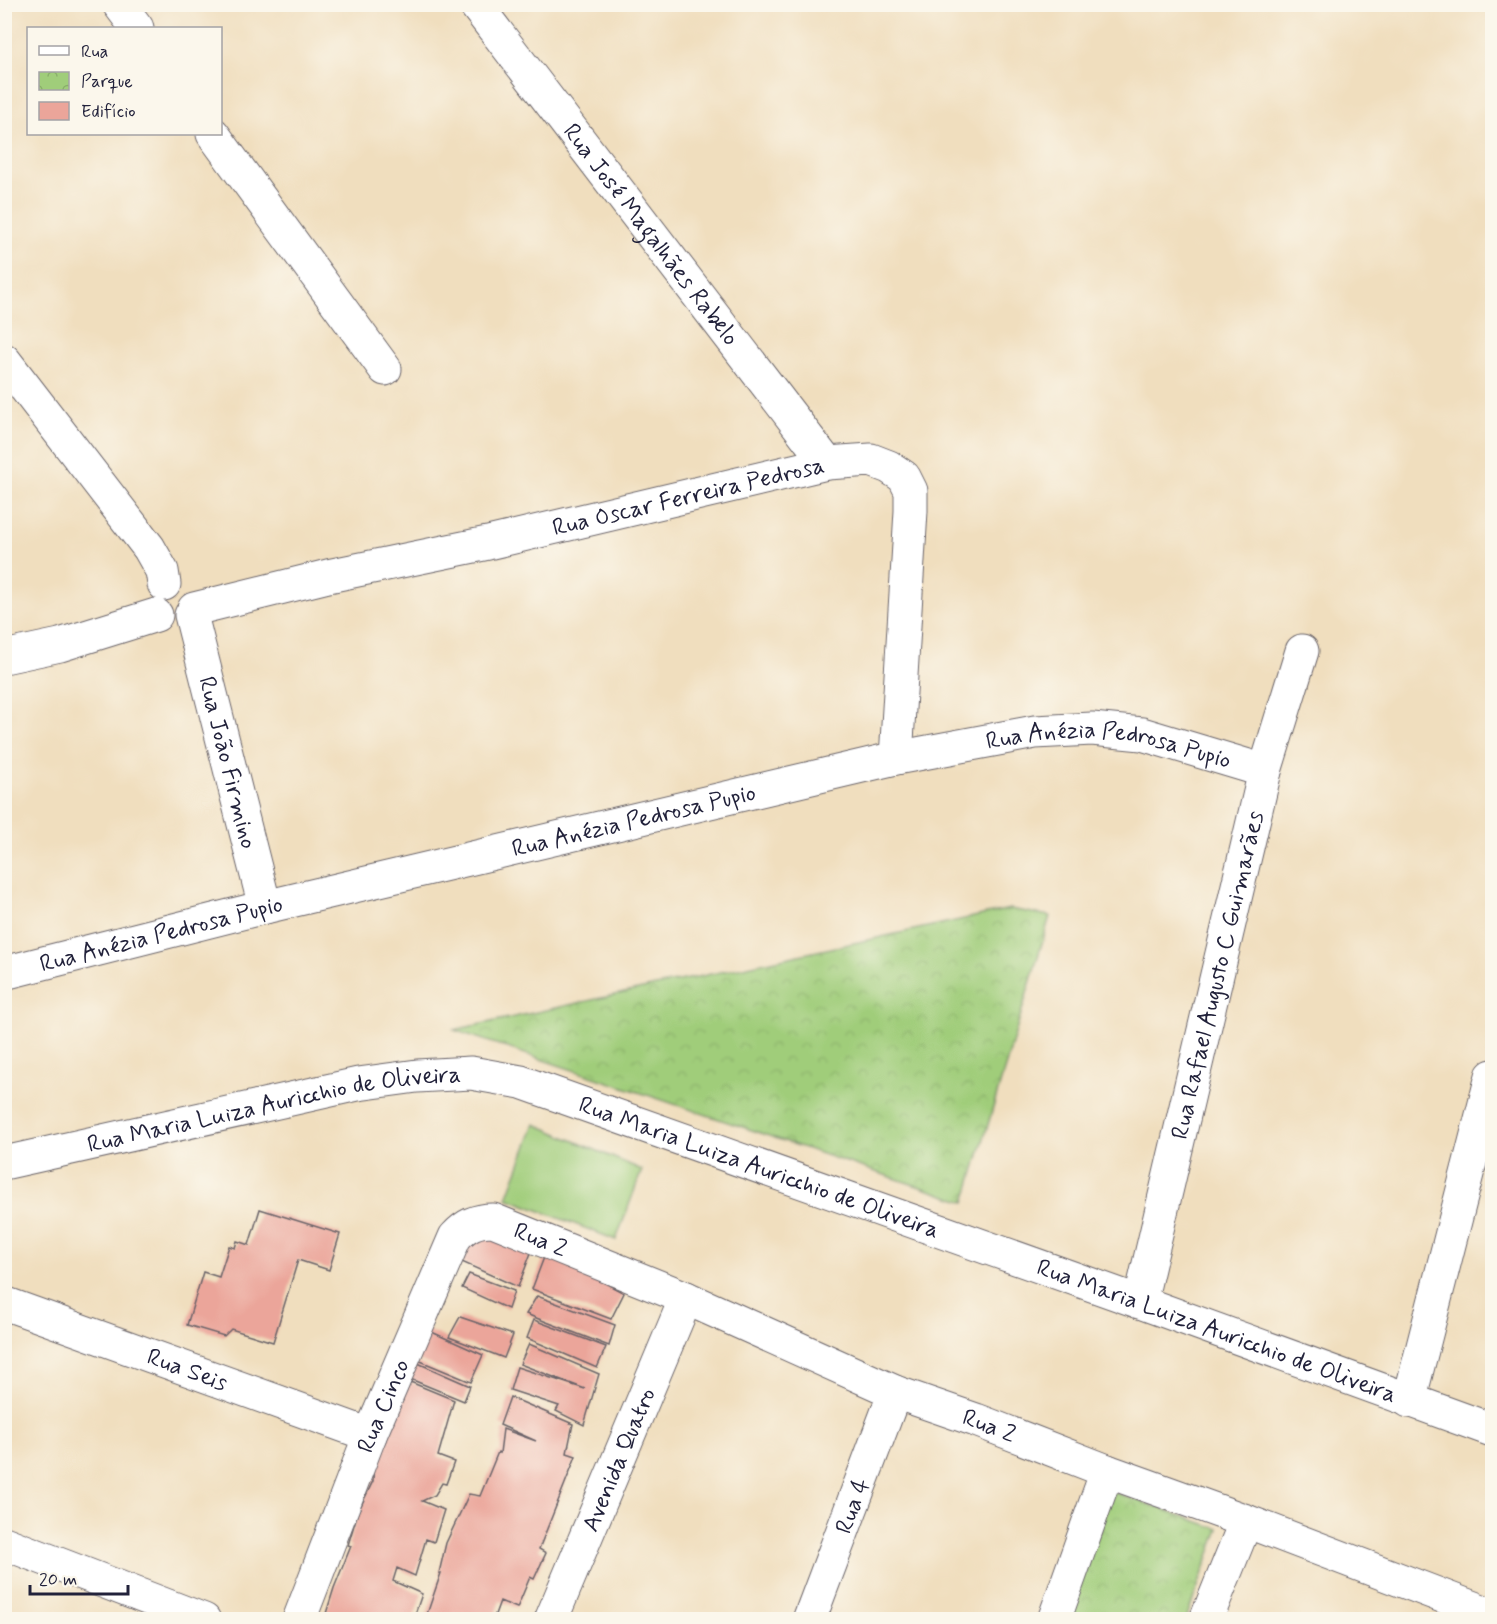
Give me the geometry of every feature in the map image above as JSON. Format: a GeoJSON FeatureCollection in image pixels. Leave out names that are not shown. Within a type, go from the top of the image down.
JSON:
{"type":"FeatureCollection","features":[{"type":"Feature","properties":{"kind":"street"},"geometry":{"type":"LineString","coordinates":[[119,4],[135,27]]}},
{"type":"Feature","properties":{"kind":"street","name":"Rua José Magalhães Rabelo"},"geometry":{"type":"LineString","coordinates":[[475,4],[827,463]]}},
{"type":"Feature","properties":{"kind":"street"},"geometry":{"type":"LineString","coordinates":[[214,135],[385,369]]}},
{"type":"Feature","properties":{"kind":"street"},"geometry":{"type":"LineString","coordinates":[[4,360],[149,548],[162,571],[160,599],[72,642],[4,657]]}},
{"type":"Feature","properties":{"kind":"street","name":"Rua Oscar Ferreira Pedrosa"},"geometry":{"type":"LineString","coordinates":[[193,612],[328,576],[488,543],[827,463],[871,460],[889,467],[903,477],[911,491],[896,758]]}},
{"type":"Feature","properties":{"kind":"street","name":"Rua João Firmino"},"geometry":{"type":"LineString","coordinates":[[160,599],[178,582],[190,589],[194,595],[193,612],[266,907]]}},
{"type":"Feature","properties":{"kind":"street","name":"Rua Rafael Augusto C Guimarães"},"geometry":{"type":"LineString","coordinates":[[1140,1302],[1265,771],[1302,651]]}},
{"type":"Feature","properties":{"kind":"street","name":"Rua Anézia Pedrosa Pupio"},"geometry":{"type":"LineString","coordinates":[[4,973],[266,907],[896,758],[1035,732],[1092,729],[1142,734],[1265,771]]}},
{"type":"Feature","properties":{"kind":"street","name":"Rua Maria Luiza Auricchio de Oliveira"},"geometry":{"type":"LineString","coordinates":[[4,1163],[358,1084],[417,1076],[471,1073],[521,1082],[1492,1430]]}},
{"type":"Feature","properties":{"kind":"street"},"geometry":{"type":"LineString","coordinates":[[1409,1401],[1492,1076]]}},
{"type":"Feature","properties":{"kind":"street","name":"Rua 2"},"geometry":{"type":"LineString","coordinates":[[493,1220],[686,1298],[895,1392],[1246,1521],[1455,1611],[1492,1615]]}},
{"type":"Feature","properties":{"kind":"street","name":"Rua Cinco"},"geometry":{"type":"LineString","coordinates":[[299,1620],[370,1435],[455,1237],[463,1228],[473,1223],[493,1220]]}},
{"type":"Feature","properties":{"kind":"street","name":"Avenida Quatro"},"geometry":{"type":"LineString","coordinates":[[551,1620],[686,1298]]}},
{"type":"Feature","properties":{"kind":"street","name":"Rua Seis"},"geometry":{"type":"LineString","coordinates":[[4,1303],[370,1435]]}},
{"type":"Feature","properties":{"kind":"street","name":"Rua 4"},"geometry":{"type":"LineString","coordinates":[[809,1620],[895,1392]]}},
{"type":"Feature","properties":{"kind":"street"},"geometry":{"type":"LineString","coordinates":[[1054,1620],[1107,1471]]}},
{"type":"Feature","properties":{"kind":"street"},"geometry":{"type":"LineString","coordinates":[[1206,1620],[1246,1521]]}},
{"type":"Feature","properties":{"kind":"street"},"geometry":{"type":"LineString","coordinates":[[4,1543],[204,1620]]}},
{"type":"Feature","properties":{"kind":"green space"},"geometry":{"type":"Polygon","coordinates":[[[1010,909],[1050,916],[965,1202],[454,1030],[1010,909]]]}},
{"type":"Feature","properties":{"kind":"green space"},"geometry":{"type":"Polygon","coordinates":[[[535,1124],[642,1170],[616,1240],[507,1198],[535,1124]]]}},
{"type":"Feature","properties":{"kind":"green space"},"geometry":{"type":"Polygon","coordinates":[[[1108,1490],[1219,1529],[1186,1619],[1062,1620],[1108,1490]]]}},
{"type":"Feature","properties":{"kind":"building"},"geometry":{"type":"Polygon","coordinates":[[[260,1209],[340,1234],[329,1270],[298,1260],[273,1342],[231,1329],[224,1336],[187,1325],[203,1272],[219,1277],[229,1246],[235,1248],[237,1241],[249,1245],[260,1209]]]}},
{"type":"Feature","properties":{"kind":"building"},"geometry":{"type":"Polygon","coordinates":[[[471,1227],[534,1245],[518,1287],[455,1259],[471,1227]]]}},
{"type":"Feature","properties":{"kind":"building"},"geometry":{"type":"Polygon","coordinates":[[[546,1252],[624,1293],[611,1319],[532,1289],[546,1252]]]}},
{"type":"Feature","properties":{"kind":"building"},"geometry":{"type":"Polygon","coordinates":[[[469,1274],[514,1291],[508,1309],[462,1288],[469,1274]]]}},
{"type":"Feature","properties":{"kind":"building"},"geometry":{"type":"Polygon","coordinates":[[[537,1296],[615,1325],[609,1346],[526,1314],[537,1296]]]}},
{"type":"Feature","properties":{"kind":"building"},"geometry":{"type":"Polygon","coordinates":[[[460,1317],[513,1335],[504,1358],[449,1337],[460,1317]]]}},
{"type":"Feature","properties":{"kind":"building"},"geometry":{"type":"Polygon","coordinates":[[[534,1320],[606,1347],[597,1368],[527,1338],[534,1320]]]}},
{"type":"Feature","properties":{"kind":"building"},"geometry":{"type":"Polygon","coordinates":[[[425,1329],[483,1355],[471,1382],[411,1357],[425,1329]]]}},
{"type":"Feature","properties":{"kind":"building"},"geometry":{"type":"Polygon","coordinates":[[[529,1344],[599,1374],[584,1425],[556,1411],[559,1406],[510,1390],[517,1367],[585,1389],[520,1364],[529,1344]]]}},
{"type":"Feature","properties":{"kind":"building"},"geometry":{"type":"Polygon","coordinates":[[[411,1360],[470,1386],[464,1401],[403,1376],[411,1360]]]}},
{"type":"Feature","properties":{"kind":"building"},"geometry":{"type":"Polygon","coordinates":[[[403,1379],[454,1400],[438,1456],[454,1462],[446,1484],[442,1483],[435,1495],[422,1501],[444,1510],[434,1542],[426,1539],[415,1576],[397,1568],[393,1581],[422,1594],[413,1620],[324,1620],[351,1546],[348,1545],[358,1512],[373,1481],[374,1455],[403,1379]]]}},
{"type":"Feature","properties":{"kind":"building"},"geometry":{"type":"Polygon","coordinates":[[[510,1397],[573,1424],[567,1453],[576,1456],[539,1549],[546,1553],[534,1579],[530,1577],[517,1608],[500,1601],[493,1620],[425,1620],[441,1573],[439,1573],[446,1543],[469,1494],[480,1496],[498,1452],[500,1453],[503,1429],[536,1441],[500,1425],[510,1397]]]}}]}
